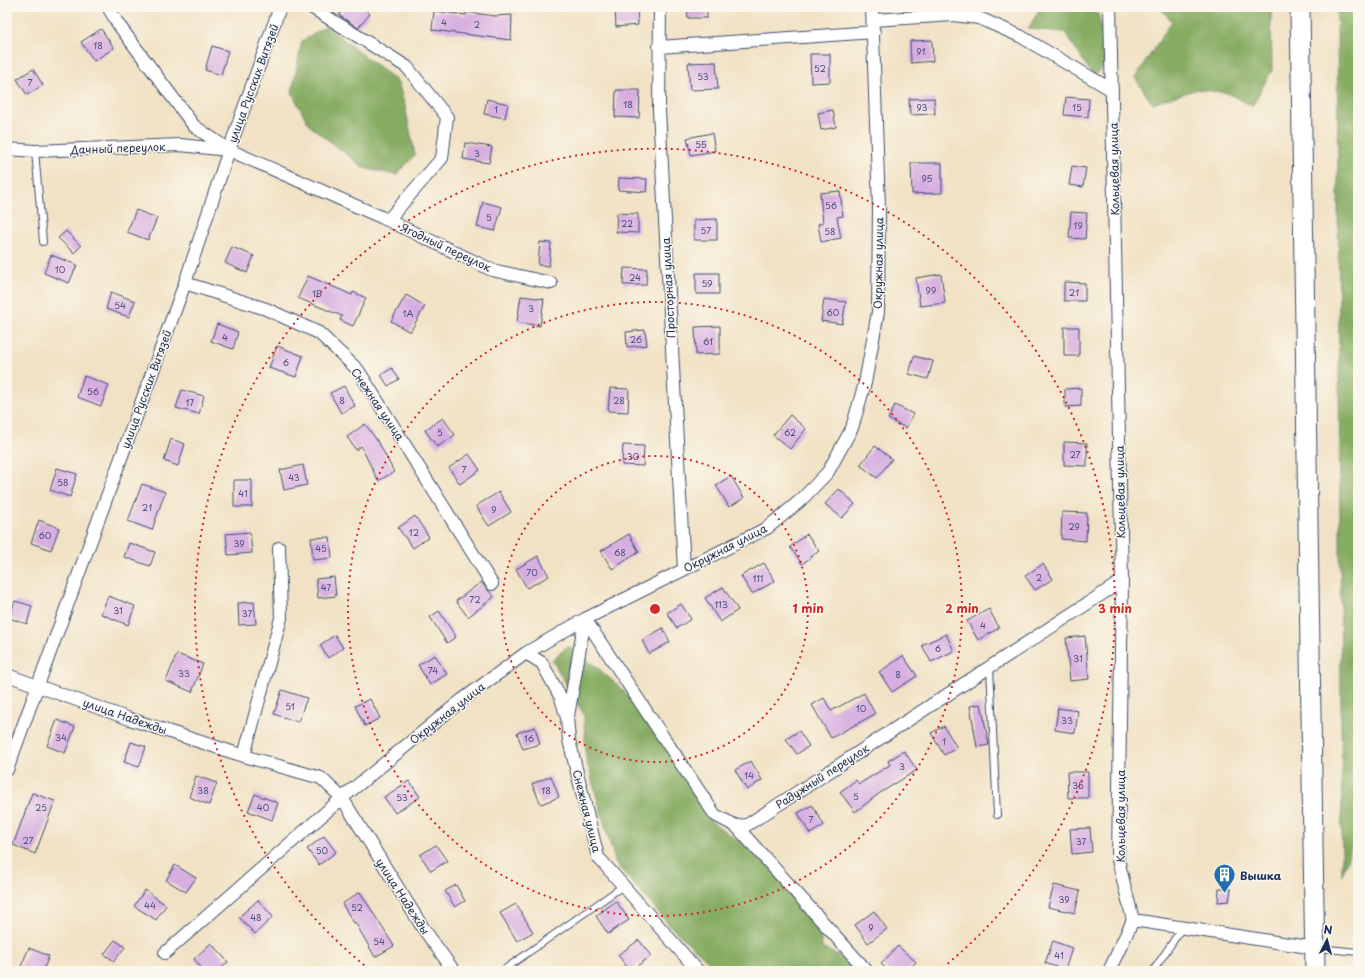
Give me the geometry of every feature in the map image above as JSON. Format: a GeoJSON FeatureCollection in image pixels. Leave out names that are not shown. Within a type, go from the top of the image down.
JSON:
{"type":"FeatureCollection","features":[{"type":"Feature","properties":{"kind":"highway"},"geometry":{"type":"LineString","coordinates":[[1300,7],[1315,971]]}},
{"type":"Feature","properties":{"kind":"street"},"geometry":{"type":"LineString","coordinates":[[108,7],[118,24],[194,126],[229,150]]}},
{"type":"Feature","properties":{"kind":"street","name":"улица Русских Витязей"},"geometry":{"type":"LineString","coordinates":[[7,770],[185,283],[229,150],[280,7]]}},
{"type":"Feature","properties":{"kind":"street","name":"Ягодный переулок"},"geometry":{"type":"LineString","coordinates":[[310,7],[407,67],[447,117],[442,158],[388,220]]}},
{"type":"Feature","properties":{"kind":"street","name":"Просторная улица"},"geometry":{"type":"LineString","coordinates":[[660,7],[659,110],[684,569]]}},
{"type":"Feature","properties":{"kind":"street","name":"Окружная улица"},"geometry":{"type":"LineString","coordinates":[[342,798],[462,700],[526,653],[585,619],[767,528],[801,500],[828,472],[852,428],[865,383],[878,312],[879,208],[874,26],[872,7]]}},
{"type":"Feature","properties":{"kind":"street","name":"Кольцевая улица"},"geometry":{"type":"LineString","coordinates":[[1110,7],[1122,581],[1118,860],[1133,920]]}},
{"type":"Feature","properties":{"kind":"street"},"geometry":{"type":"LineString","coordinates":[[659,48],[874,26],[953,15],[979,18],[1020,36],[1112,90]]}},
{"type":"Feature","properties":{"kind":"street","name":"Дачный переулок"},"geometry":{"type":"LineString","coordinates":[[7,149],[35,152],[180,145],[229,150]]}},
{"type":"Feature","properties":{"kind":"street","name":"Ягодный переулок"},"geometry":{"type":"LineString","coordinates":[[229,150],[388,220],[492,270],[551,283]]}},
{"type":"Feature","properties":{"kind":"street","name":"Снежная улица"},"geometry":{"type":"LineString","coordinates":[[185,283],[266,310],[319,333],[358,370],[492,584]]}},
{"type":"Feature","properties":{"kind":"street"},"geometry":{"type":"LineString","coordinates":[[244,756],[281,618],[279,548]]}},
{"type":"Feature","properties":{"kind":"street","name":"Радужный переулок"},"geometry":{"type":"LineString","coordinates":[[736,826],[747,825],[1122,581]]}},
{"type":"Feature","properties":{"kind":"street"},"geometry":{"type":"LineString","coordinates":[[567,718],[585,619]]}},
{"type":"Feature","properties":{"kind":"street"},"geometry":{"type":"LineString","coordinates":[[585,619],[716,815],[736,826],[867,971]]}},
{"type":"Feature","properties":{"kind":"street","name":"Снежная улица"},"geometry":{"type":"LineString","coordinates":[[526,653],[542,663],[561,698],[567,718],[569,740],[598,857],[698,971]]}},
{"type":"Feature","properties":{"kind":"street","name":"улица Надежды"},"geometry":{"type":"LineString","coordinates":[[7,675],[130,719],[244,756],[321,778],[342,798],[423,928],[454,971]]}},
{"type":"Feature","properties":{"kind":"street"},"geometry":{"type":"LineString","coordinates":[[166,953],[342,798]]}},
{"type":"Feature","properties":{"kind":"street"},"geometry":{"type":"LineString","coordinates":[[1110,971],[1133,920],[1183,926],[1315,948]]}},
{"type":"Feature","properties":{"kind":"lane"},"geometry":{"type":"LineString","coordinates":[[35,152],[43,242]]}},
{"type":"Feature","properties":{"kind":"lane"},"geometry":{"type":"LineString","coordinates":[[990,666],[997,815]]}},
{"type":"Feature","properties":{"kind":"lane"},"geometry":{"type":"LineString","coordinates":[[502,971],[623,886]]}},
{"type":"Feature","properties":{"kind":"lane"},"geometry":{"type":"LineString","coordinates":[[1153,971],[1183,926]]}},
{"type":"Feature","properties":{"kind":"lane"},"geometry":{"type":"LineString","coordinates":[[1315,948],[1358,952]]}},
{"type":"Feature","properties":{"kind":"green space"},"geometry":{"type":"Polygon","coordinates":[[[1041,7],[1067,7],[1098,14],[1109,62],[1093,76],[1065,32],[1028,29],[1041,7]]]}},
{"type":"Feature","properties":{"kind":"green space"},"geometry":{"type":"Polygon","coordinates":[[[1159,7],[1271,7],[1272,70],[1252,106],[1228,93],[1198,89],[1152,103],[1135,78],[1172,21],[1159,7]]]}},
{"type":"Feature","properties":{"kind":"green space"},"geometry":{"type":"Polygon","coordinates":[[[1337,7],[1358,7],[1358,827],[1342,875],[1337,7]]]}},
{"type":"Feature","properties":{"kind":"green space"},"geometry":{"type":"Polygon","coordinates":[[[326,26],[398,82],[405,106],[415,155],[396,175],[364,168],[309,125],[292,93],[302,41],[326,26]]]}},
{"type":"Feature","properties":{"kind":"green space"},"geometry":{"type":"Polygon","coordinates":[[[568,646],[597,667],[625,692],[673,744],[709,820],[764,859],[818,911],[822,948],[871,971],[719,971],[673,929],[616,864],[586,759],[584,715],[552,660],[568,646]]]}},
{"type":"Feature","properties":{"kind":"building"},"geometry":{"type":"Polygon","coordinates":[[[346,7],[362,7],[370,14],[358,28],[339,15],[346,7]]]}},
{"type":"Feature","properties":{"kind":"building"},"geometry":{"type":"Polygon","coordinates":[[[615,7],[637,7],[638,25],[616,27],[615,7]]]}},
{"type":"Feature","properties":{"kind":"building"},"geometry":{"type":"Polygon","coordinates":[[[687,7],[707,7],[707,18],[688,18],[687,7]]]}},
{"type":"Feature","properties":{"kind":"building"},"geometry":{"type":"Polygon","coordinates":[[[434,11],[466,15],[466,12],[495,16],[512,15],[511,40],[432,30],[434,11]]]}},
{"type":"Feature","properties":{"kind":"building"},"geometry":{"type":"Polygon","coordinates":[[[101,29],[114,48],[94,61],[81,42],[101,29]]]}},
{"type":"Feature","properties":{"kind":"building"},"geometry":{"type":"Polygon","coordinates":[[[932,40],[933,61],[911,63],[910,41],[932,40]]]}},
{"type":"Feature","properties":{"kind":"building"},"geometry":{"type":"Polygon","coordinates":[[[212,46],[228,51],[221,75],[205,70],[212,46]]]}},
{"type":"Feature","properties":{"kind":"building"},"geometry":{"type":"Polygon","coordinates":[[[810,54],[830,54],[830,82],[811,83],[810,54]]]}},
{"type":"Feature","properties":{"kind":"building"},"geometry":{"type":"Polygon","coordinates":[[[716,62],[718,89],[690,90],[688,63],[716,62]]]}},
{"type":"Feature","properties":{"kind":"building"},"geometry":{"type":"Polygon","coordinates":[[[33,69],[43,85],[27,95],[17,79],[33,69]]]}},
{"type":"Feature","properties":{"kind":"building"},"geometry":{"type":"Polygon","coordinates":[[[616,90],[640,90],[639,118],[615,117],[616,90]]]}},
{"type":"Feature","properties":{"kind":"building"},"geometry":{"type":"Polygon","coordinates":[[[1066,97],[1089,99],[1088,117],[1064,115],[1066,97]]]}},
{"type":"Feature","properties":{"kind":"building"},"geometry":{"type":"Polygon","coordinates":[[[934,98],[935,114],[910,115],[909,99],[934,98]]]}},
{"type":"Feature","properties":{"kind":"building"},"geometry":{"type":"Polygon","coordinates":[[[487,99],[508,104],[505,118],[484,114],[487,99]]]}},
{"type":"Feature","properties":{"kind":"building"},"geometry":{"type":"Polygon","coordinates":[[[833,110],[836,127],[821,130],[818,113],[833,110]]]}},
{"type":"Feature","properties":{"kind":"building"},"geometry":{"type":"Polygon","coordinates":[[[712,133],[715,151],[691,155],[687,138],[712,133]]]}},
{"type":"Feature","properties":{"kind":"building"},"geometry":{"type":"Polygon","coordinates":[[[465,143],[492,147],[489,163],[463,159],[465,143]]]}},
{"type":"Feature","properties":{"kind":"building"},"geometry":{"type":"Polygon","coordinates":[[[911,163],[942,163],[942,193],[912,194],[911,163]]]}},
{"type":"Feature","properties":{"kind":"building"},"geometry":{"type":"Polygon","coordinates":[[[1072,166],[1086,168],[1083,187],[1069,185],[1072,166]]]}},
{"type":"Feature","properties":{"kind":"building"},"geometry":{"type":"Polygon","coordinates":[[[619,178],[647,179],[646,192],[618,190],[619,178]]]}},
{"type":"Feature","properties":{"kind":"building"},"geometry":{"type":"Polygon","coordinates":[[[840,191],[843,216],[837,217],[841,238],[821,242],[818,224],[823,223],[820,193],[840,191]]]}},
{"type":"Feature","properties":{"kind":"building"},"geometry":{"type":"Polygon","coordinates":[[[483,202],[502,207],[495,231],[477,227],[483,202]]]}},
{"type":"Feature","properties":{"kind":"building"},"geometry":{"type":"Polygon","coordinates":[[[136,210],[157,218],[148,240],[127,232],[136,210]]]}},
{"type":"Feature","properties":{"kind":"building"},"geometry":{"type":"Polygon","coordinates":[[[1071,212],[1087,213],[1085,239],[1069,238],[1071,212]]]}},
{"type":"Feature","properties":{"kind":"building"},"geometry":{"type":"Polygon","coordinates":[[[617,213],[638,214],[638,233],[616,232],[617,213]]]}},
{"type":"Feature","properties":{"kind":"building"},"geometry":{"type":"Polygon","coordinates":[[[717,219],[717,240],[694,240],[694,220],[717,219]]]}},
{"type":"Feature","properties":{"kind":"building"},"geometry":{"type":"Polygon","coordinates":[[[66,231],[81,246],[74,253],[58,238],[66,231]]]}},
{"type":"Feature","properties":{"kind":"building"},"geometry":{"type":"Polygon","coordinates":[[[540,242],[551,243],[549,266],[538,265],[540,242]]]}},
{"type":"Feature","properties":{"kind":"building"},"geometry":{"type":"Polygon","coordinates":[[[232,247],[254,256],[247,273],[225,263],[232,247]]]}},
{"type":"Feature","properties":{"kind":"building"},"geometry":{"type":"Polygon","coordinates":[[[51,255],[77,265],[69,283],[44,273],[51,255]]]}},
{"type":"Feature","properties":{"kind":"building"},"geometry":{"type":"Polygon","coordinates":[[[624,268],[647,269],[646,285],[623,285],[624,268]]]}},
{"type":"Feature","properties":{"kind":"building"},"geometry":{"type":"Polygon","coordinates":[[[696,273],[719,273],[719,294],[696,294],[696,273]]]}},
{"type":"Feature","properties":{"kind":"building"},"geometry":{"type":"Polygon","coordinates":[[[941,274],[945,303],[920,306],[916,278],[941,274]]]}},
{"type":"Feature","properties":{"kind":"building"},"geometry":{"type":"Polygon","coordinates":[[[308,276],[352,295],[353,292],[366,298],[353,326],[340,320],[342,316],[298,298],[308,276]]]}},
{"type":"Feature","properties":{"kind":"building"},"geometry":{"type":"Polygon","coordinates":[[[1064,282],[1085,283],[1085,301],[1064,301],[1064,282]]]}},
{"type":"Feature","properties":{"kind":"building"},"geometry":{"type":"Polygon","coordinates":[[[111,292],[135,301],[129,317],[106,309],[111,292]]]}},
{"type":"Feature","properties":{"kind":"building"},"geometry":{"type":"Polygon","coordinates":[[[406,295],[425,306],[410,332],[391,321],[406,295]]]}},
{"type":"Feature","properties":{"kind":"building"},"geometry":{"type":"Polygon","coordinates":[[[521,296],[544,299],[540,326],[517,322],[521,296]]]}},
{"type":"Feature","properties":{"kind":"building"},"geometry":{"type":"Polygon","coordinates":[[[824,299],[846,302],[842,324],[821,321],[824,299]]]}},
{"type":"Feature","properties":{"kind":"building"},"geometry":{"type":"Polygon","coordinates":[[[217,324],[238,332],[233,349],[211,341],[217,324]]]}},
{"type":"Feature","properties":{"kind":"building"},"geometry":{"type":"Polygon","coordinates":[[[720,326],[720,354],[696,355],[695,327],[720,326]]]}},
{"type":"Feature","properties":{"kind":"building"},"geometry":{"type":"Polygon","coordinates":[[[1064,327],[1079,327],[1079,356],[1064,356],[1064,327]]]}},
{"type":"Feature","properties":{"kind":"building"},"geometry":{"type":"Polygon","coordinates":[[[645,330],[647,345],[627,347],[626,332],[645,330]]]}},
{"type":"Feature","properties":{"kind":"building"},"geometry":{"type":"Polygon","coordinates":[[[277,346],[303,356],[296,377],[269,368],[277,346]]]}},
{"type":"Feature","properties":{"kind":"building"},"geometry":{"type":"Polygon","coordinates":[[[914,356],[933,361],[928,379],[909,374],[914,356]]]}},
{"type":"Feature","properties":{"kind":"building"},"geometry":{"type":"Polygon","coordinates":[[[392,368],[399,379],[388,386],[381,375],[392,368]]]}},
{"type":"Feature","properties":{"kind":"building"},"geometry":{"type":"Polygon","coordinates":[[[84,376],[109,385],[101,406],[77,397],[84,376]]]}},
{"type":"Feature","properties":{"kind":"building"},"geometry":{"type":"Polygon","coordinates":[[[344,386],[355,406],[341,413],[330,393],[344,386]]]}},
{"type":"Feature","properties":{"kind":"building"},"geometry":{"type":"Polygon","coordinates":[[[610,388],[629,389],[628,412],[608,411],[610,388]]]}},
{"type":"Feature","properties":{"kind":"building"},"geometry":{"type":"Polygon","coordinates":[[[1081,388],[1081,406],[1065,407],[1065,389],[1081,388]]]}},
{"type":"Feature","properties":{"kind":"building"},"geometry":{"type":"Polygon","coordinates":[[[182,390],[204,396],[199,414],[176,408],[182,390]]]}},
{"type":"Feature","properties":{"kind":"building"},"geometry":{"type":"Polygon","coordinates":[[[895,405],[913,414],[906,428],[888,419],[895,405]]]}},
{"type":"Feature","properties":{"kind":"building"},"geometry":{"type":"Polygon","coordinates":[[[790,415],[806,429],[790,449],[773,435],[790,415]]]}},
{"type":"Feature","properties":{"kind":"building"},"geometry":{"type":"Polygon","coordinates":[[[443,418],[455,435],[437,447],[425,430],[443,418]]]}},
{"type":"Feature","properties":{"kind":"building"},"geometry":{"type":"Polygon","coordinates":[[[365,424],[379,443],[394,472],[378,481],[361,446],[356,450],[347,437],[365,424]]]}},
{"type":"Feature","properties":{"kind":"building"},"geometry":{"type":"Polygon","coordinates":[[[171,439],[185,444],[178,466],[164,461],[171,439]]]}},
{"type":"Feature","properties":{"kind":"building"},"geometry":{"type":"Polygon","coordinates":[[[1064,442],[1087,443],[1087,466],[1064,465],[1064,442]]]}},
{"type":"Feature","properties":{"kind":"building"},"geometry":{"type":"Polygon","coordinates":[[[623,445],[644,446],[643,466],[622,465],[623,445]]]}},
{"type":"Feature","properties":{"kind":"building"},"geometry":{"type":"Polygon","coordinates":[[[875,446],[892,459],[877,478],[860,465],[875,446]]]}},
{"type":"Feature","properties":{"kind":"building"},"geometry":{"type":"Polygon","coordinates":[[[469,454],[480,470],[460,484],[449,468],[469,454]]]}},
{"type":"Feature","properties":{"kind":"building"},"geometry":{"type":"Polygon","coordinates":[[[303,465],[307,485],[284,490],[280,470],[303,465]]]}},
{"type":"Feature","properties":{"kind":"building"},"geometry":{"type":"Polygon","coordinates":[[[57,468],[77,474],[70,497],[50,490],[57,468]]]}},
{"type":"Feature","properties":{"kind":"building"},"geometry":{"type":"Polygon","coordinates":[[[731,476],[744,498],[729,507],[716,485],[731,476]]]}},
{"type":"Feature","properties":{"kind":"building"},"geometry":{"type":"Polygon","coordinates":[[[234,480],[252,480],[252,507],[234,507],[234,480]]]}},
{"type":"Feature","properties":{"kind":"building"},"geometry":{"type":"Polygon","coordinates":[[[142,484],[165,492],[152,530],[128,521],[142,484]]]}},
{"type":"Feature","properties":{"kind":"building"},"geometry":{"type":"Polygon","coordinates":[[[839,489],[855,504],[842,518],[825,504],[839,489]]]}},
{"type":"Feature","properties":{"kind":"building"},"geometry":{"type":"Polygon","coordinates":[[[499,492],[511,512],[489,526],[476,506],[499,492]]]}},
{"type":"Feature","properties":{"kind":"building"},"geometry":{"type":"Polygon","coordinates":[[[1062,512],[1087,513],[1086,541],[1061,539],[1062,512]]]}},
{"type":"Feature","properties":{"kind":"building"},"geometry":{"type":"Polygon","coordinates":[[[415,516],[429,537],[413,548],[398,528],[415,516]]]}},
{"type":"Feature","properties":{"kind":"building"},"geometry":{"type":"Polygon","coordinates":[[[39,520],[59,528],[51,550],[31,543],[39,520]]]}},
{"type":"Feature","properties":{"kind":"building"},"geometry":{"type":"Polygon","coordinates":[[[250,532],[252,553],[228,555],[226,534],[250,532]]]}},
{"type":"Feature","properties":{"kind":"building"},"geometry":{"type":"Polygon","coordinates":[[[629,534],[639,552],[612,569],[601,551],[629,534]]]}},
{"type":"Feature","properties":{"kind":"building"},"geometry":{"type":"Polygon","coordinates":[[[807,534],[819,551],[802,564],[790,547],[807,534]]]}},
{"type":"Feature","properties":{"kind":"building"},"geometry":{"type":"Polygon","coordinates":[[[330,537],[332,558],[313,560],[311,538],[330,537]]]}},
{"type":"Feature","properties":{"kind":"building"},"geometry":{"type":"Polygon","coordinates":[[[129,543],[155,552],[150,566],[124,557],[129,543]]]}},
{"type":"Feature","properties":{"kind":"building"},"geometry":{"type":"Polygon","coordinates":[[[538,556],[549,576],[527,588],[516,569],[538,556]]]}},
{"type":"Feature","properties":{"kind":"building"},"geometry":{"type":"Polygon","coordinates":[[[764,563],[775,581],[752,594],[741,576],[764,563]]]}},
{"type":"Feature","properties":{"kind":"building"},"geometry":{"type":"Polygon","coordinates":[[[1043,564],[1053,579],[1035,590],[1025,576],[1043,564]]]}},
{"type":"Feature","properties":{"kind":"building"},"geometry":{"type":"Polygon","coordinates":[[[334,577],[336,596],[318,598],[316,579],[334,577]]]}},
{"type":"Feature","properties":{"kind":"building"},"geometry":{"type":"Polygon","coordinates":[[[481,582],[494,597],[468,617],[456,601],[481,582]]]}},
{"type":"Feature","properties":{"kind":"building"},"geometry":{"type":"Polygon","coordinates":[[[723,587],[738,610],[720,622],[705,598],[723,587]]]}},
{"type":"Feature","properties":{"kind":"building"},"geometry":{"type":"Polygon","coordinates":[[[108,596],[135,606],[128,625],[101,614],[108,596]]]}},
{"type":"Feature","properties":{"kind":"building"},"geometry":{"type":"Polygon","coordinates":[[[15,601],[32,606],[27,624],[9,618],[15,601]]]}},
{"type":"Feature","properties":{"kind":"building"},"geometry":{"type":"Polygon","coordinates":[[[254,602],[256,624],[239,625],[238,603],[254,602]]]}},
{"type":"Feature","properties":{"kind":"building"},"geometry":{"type":"Polygon","coordinates":[[[681,604],[691,619],[677,628],[667,613],[681,604]]]}},
{"type":"Feature","properties":{"kind":"building"},"geometry":{"type":"Polygon","coordinates":[[[989,609],[999,628],[978,640],[967,621],[989,609]]]}},
{"type":"Feature","properties":{"kind":"building"},"geometry":{"type":"Polygon","coordinates":[[[439,611],[456,637],[447,643],[430,617],[439,611]]]}},
{"type":"Feature","properties":{"kind":"building"},"geometry":{"type":"Polygon","coordinates":[[[663,628],[670,642],[649,654],[642,640],[663,628]]]}},
{"type":"Feature","properties":{"kind":"building"},"geometry":{"type":"Polygon","coordinates":[[[946,634],[954,651],[931,662],[922,645],[946,634]]]}},
{"type":"Feature","properties":{"kind":"building"},"geometry":{"type":"Polygon","coordinates":[[[335,635],[343,648],[328,658],[320,645],[335,635]]]}},
{"type":"Feature","properties":{"kind":"building"},"geometry":{"type":"Polygon","coordinates":[[[1085,636],[1089,679],[1070,681],[1066,638],[1085,636]]]}},
{"type":"Feature","properties":{"kind":"building"},"geometry":{"type":"Polygon","coordinates":[[[177,654],[203,664],[192,692],[166,681],[177,654]]]}},
{"type":"Feature","properties":{"kind":"building"},"geometry":{"type":"Polygon","coordinates":[[[435,655],[447,674],[430,685],[418,665],[435,655]]]}},
{"type":"Feature","properties":{"kind":"building"},"geometry":{"type":"Polygon","coordinates":[[[903,656],[917,676],[892,692],[879,672],[903,656]]]}},
{"type":"Feature","properties":{"kind":"building"},"geometry":{"type":"Polygon","coordinates":[[[282,690],[307,698],[298,722],[274,714],[282,690]]]}},
{"type":"Feature","properties":{"kind":"building"},"geometry":{"type":"Polygon","coordinates":[[[864,693],[875,714],[831,738],[812,705],[824,698],[831,711],[864,693]]]}},
{"type":"Feature","properties":{"kind":"building"},"geometry":{"type":"Polygon","coordinates":[[[370,699],[380,718],[365,726],[355,706],[370,699]]]}},
{"type":"Feature","properties":{"kind":"building"},"geometry":{"type":"Polygon","coordinates":[[[981,704],[989,745],[977,747],[970,706],[981,704]]]}},
{"type":"Feature","properties":{"kind":"building"},"geometry":{"type":"Polygon","coordinates":[[[1058,708],[1078,711],[1075,733],[1055,730],[1058,708]]]}},
{"type":"Feature","properties":{"kind":"building"},"geometry":{"type":"Polygon","coordinates":[[[57,720],[75,727],[65,753],[47,746],[57,720]]]}},
{"type":"Feature","properties":{"kind":"building"},"geometry":{"type":"Polygon","coordinates":[[[944,726],[957,748],[944,755],[931,733],[944,726]]]}},
{"type":"Feature","properties":{"kind":"building"},"geometry":{"type":"Polygon","coordinates":[[[535,727],[540,744],[523,749],[517,733],[535,727]]]}},
{"type":"Feature","properties":{"kind":"building"},"geometry":{"type":"Polygon","coordinates":[[[799,731],[809,746],[797,754],[786,739],[799,731]]]}},
{"type":"Feature","properties":{"kind":"building"},"geometry":{"type":"Polygon","coordinates":[[[131,742],[146,747],[139,767],[124,762],[131,742]]]}},
{"type":"Feature","properties":{"kind":"building"},"geometry":{"type":"Polygon","coordinates":[[[904,751],[917,770],[880,793],[855,812],[840,792],[856,780],[859,784],[890,765],[888,761],[904,751]]]}},
{"type":"Feature","properties":{"kind":"building"},"geometry":{"type":"Polygon","coordinates":[[[751,761],[762,780],[747,790],[735,770],[751,761]]]}},
{"type":"Feature","properties":{"kind":"building"},"geometry":{"type":"Polygon","coordinates":[[[1067,772],[1088,772],[1088,798],[1068,798],[1067,772]]]}},
{"type":"Feature","properties":{"kind":"building"},"geometry":{"type":"Polygon","coordinates":[[[196,776],[217,783],[209,805],[189,797],[196,776]]]}},
{"type":"Feature","properties":{"kind":"building"},"geometry":{"type":"Polygon","coordinates":[[[551,776],[559,797],[541,804],[532,784],[551,776]]]}},
{"type":"Feature","properties":{"kind":"building"},"geometry":{"type":"Polygon","coordinates":[[[409,781],[420,797],[395,813],[384,797],[409,781]]]}},
{"type":"Feature","properties":{"kind":"building"},"geometry":{"type":"Polygon","coordinates":[[[32,793],[55,801],[35,854],[13,845],[32,793]]]}},
{"type":"Feature","properties":{"kind":"building"},"geometry":{"type":"Polygon","coordinates":[[[255,794],[278,803],[272,820],[248,811],[255,794]]]}},
{"type":"Feature","properties":{"kind":"building"},"geometry":{"type":"Polygon","coordinates":[[[812,805],[824,825],[810,834],[798,813],[812,805]]]}},
{"type":"Feature","properties":{"kind":"building"},"geometry":{"type":"Polygon","coordinates":[[[1090,828],[1092,852],[1072,854],[1070,829],[1090,828]]]}},
{"type":"Feature","properties":{"kind":"building"},"geometry":{"type":"Polygon","coordinates":[[[324,836],[336,852],[319,865],[307,849],[324,836]]]}},
{"type":"Feature","properties":{"kind":"building"},"geometry":{"type":"Polygon","coordinates":[[[436,845],[447,861],[431,871],[420,855],[436,845]]]}},
{"type":"Feature","properties":{"kind":"building"},"geometry":{"type":"Polygon","coordinates":[[[175,865],[196,878],[186,892],[166,880],[175,865]]]}},
{"type":"Feature","properties":{"kind":"building"},"geometry":{"type":"Polygon","coordinates":[[[456,885],[465,901],[455,907],[445,891],[456,885]]]}},
{"type":"Feature","properties":{"kind":"building"},"geometry":{"type":"Polygon","coordinates":[[[1054,885],[1080,891],[1075,913],[1048,907],[1054,885]]]}},
{"type":"Feature","properties":{"kind":"building","name":"Вышка"},"geometry":{"type":"Polygon","coordinates":[[[1219,889],[1231,889],[1229,901],[1218,902],[1219,889]]]}},
{"type":"Feature","properties":{"kind":"building"},"geometry":{"type":"Polygon","coordinates":[[[145,890],[166,905],[156,920],[134,906],[145,890]]]}},
{"type":"Feature","properties":{"kind":"building"},"geometry":{"type":"Polygon","coordinates":[[[360,892],[394,946],[375,957],[355,922],[354,923],[342,904],[360,892]]]}},
{"type":"Feature","properties":{"kind":"building"},"geometry":{"type":"Polygon","coordinates":[[[258,900],[273,917],[255,934],[239,917],[258,900]]]}},
{"type":"Feature","properties":{"kind":"building"},"geometry":{"type":"Polygon","coordinates":[[[616,901],[629,920],[608,934],[596,916],[616,901]]]}},
{"type":"Feature","properties":{"kind":"building"},"geometry":{"type":"Polygon","coordinates":[[[516,904],[533,932],[517,941],[500,913],[516,904]]]}},
{"type":"Feature","properties":{"kind":"building"},"geometry":{"type":"Polygon","coordinates":[[[874,911],[887,929],[868,943],[855,925],[874,911]]]}},
{"type":"Feature","properties":{"kind":"building"},"geometry":{"type":"Polygon","coordinates":[[[115,940],[125,947],[114,961],[104,954],[115,940]]]}},
{"type":"Feature","properties":{"kind":"building"},"geometry":{"type":"Polygon","coordinates":[[[639,940],[651,956],[630,971],[618,955],[639,940]]]}},
{"type":"Feature","properties":{"kind":"building"},"geometry":{"type":"Polygon","coordinates":[[[1053,941],[1072,948],[1065,970],[1045,963],[1053,941]]]}},
{"type":"Feature","properties":{"kind":"building"},"geometry":{"type":"Polygon","coordinates":[[[211,943],[228,962],[218,971],[204,971],[194,959],[211,943]]]}},
{"type":"Feature","properties":{"kind":"building"},"geometry":{"type":"Polygon","coordinates":[[[898,946],[916,962],[907,971],[889,971],[881,964],[898,946]]]}},
{"type":"Feature","properties":{"kind":"building"},"geometry":{"type":"Polygon","coordinates":[[[29,948],[49,956],[43,971],[19,971],[29,948]]]}},
{"type":"Feature","properties":{"kind":"place","name":"Вышка"},"geometry":{"type":"Point","coordinates":[1224,894]}}]}
